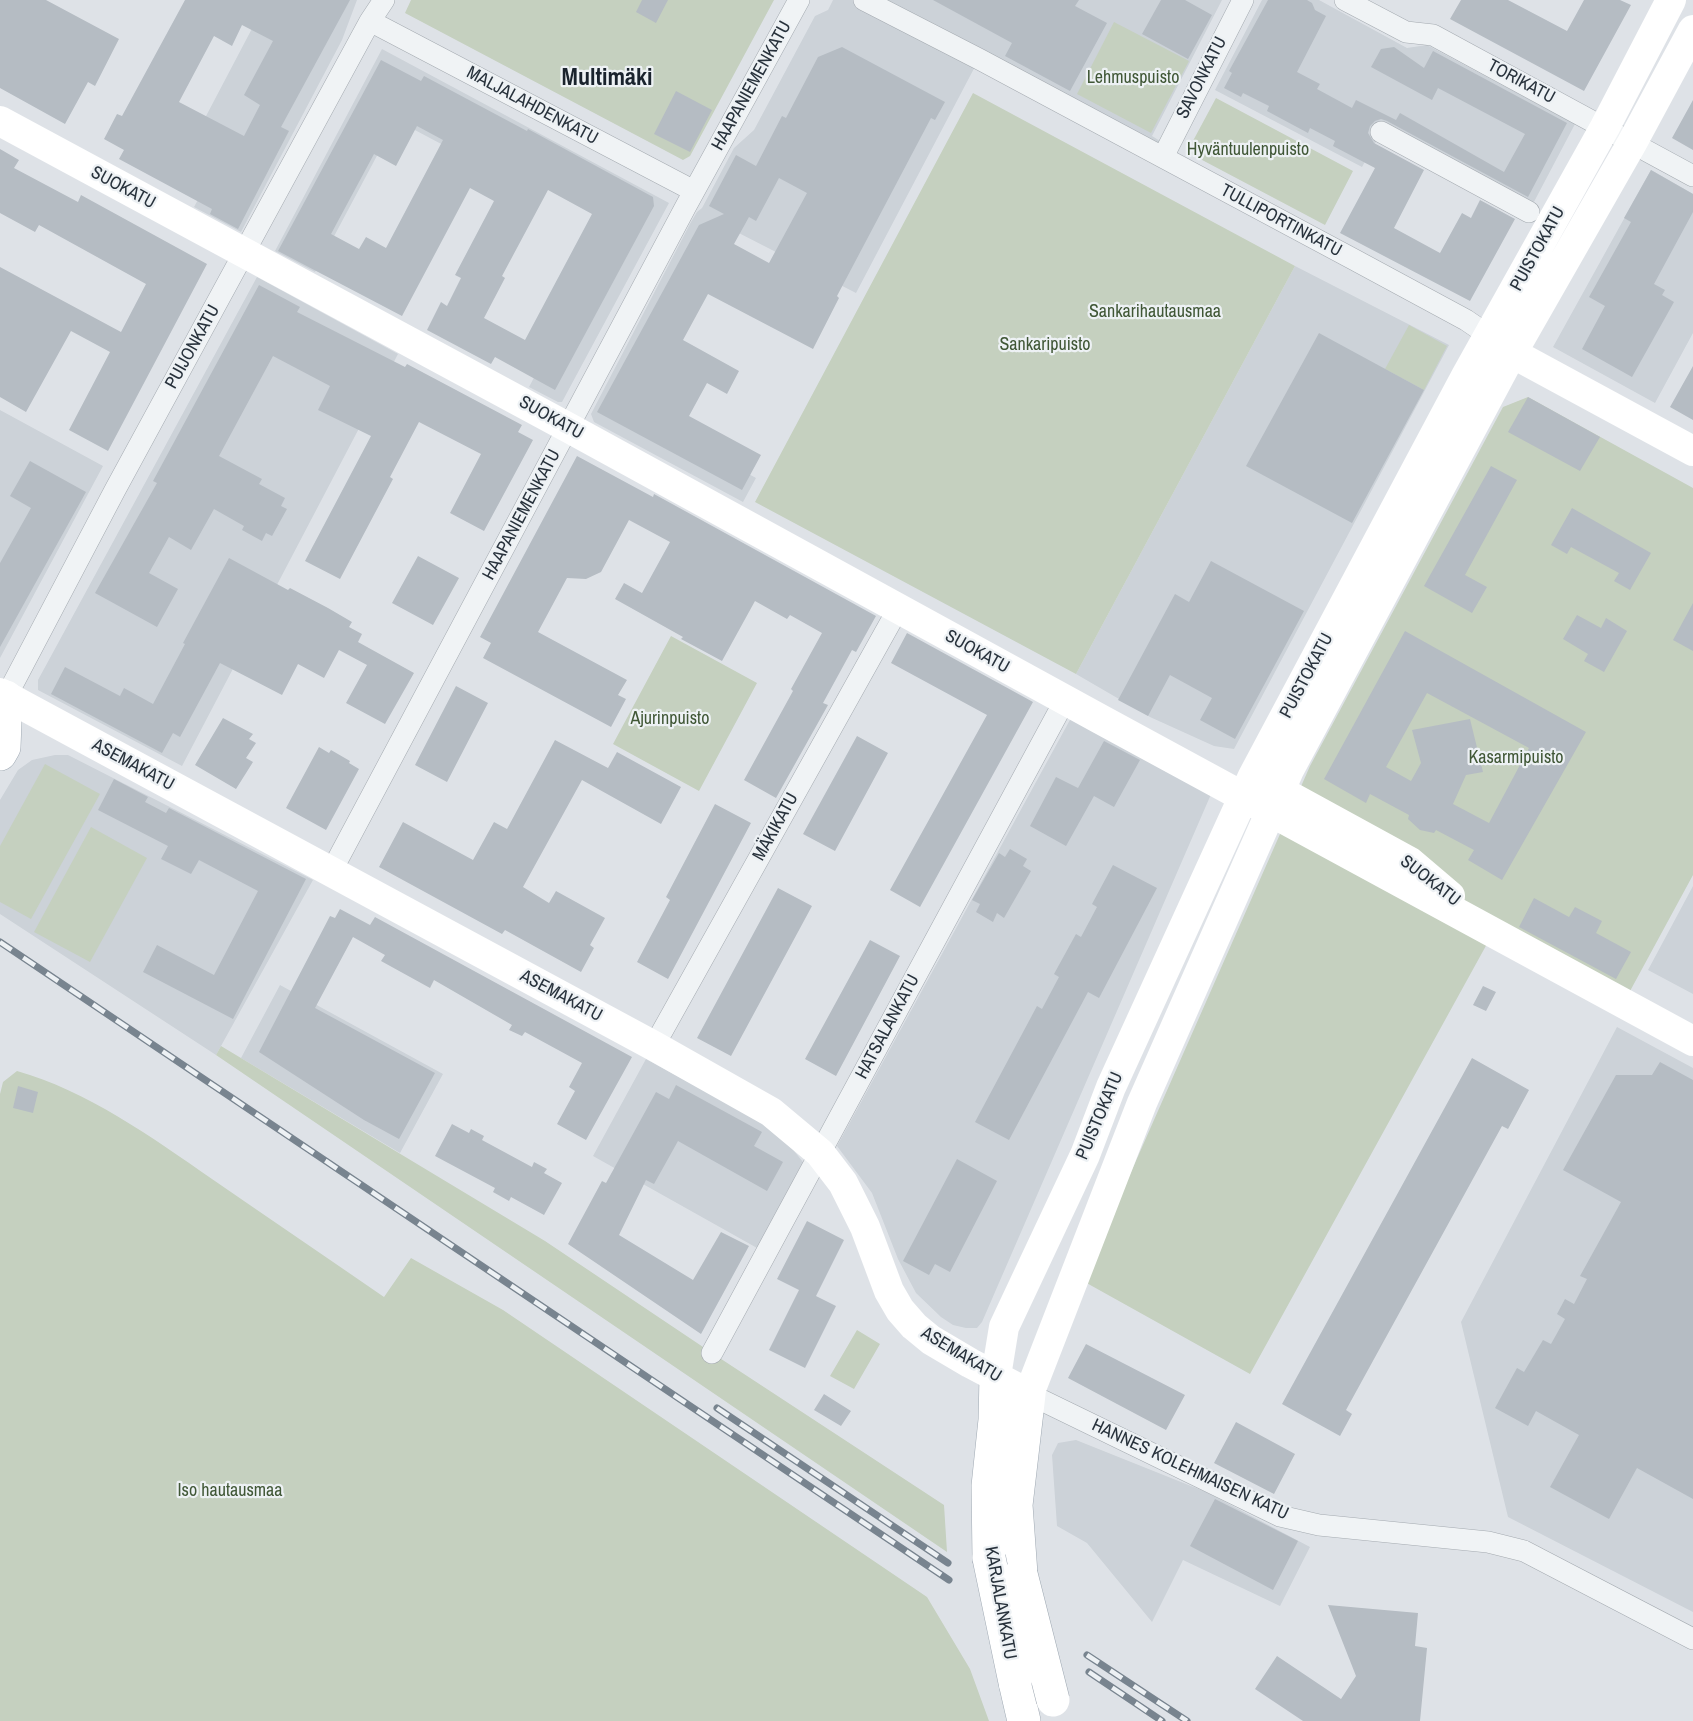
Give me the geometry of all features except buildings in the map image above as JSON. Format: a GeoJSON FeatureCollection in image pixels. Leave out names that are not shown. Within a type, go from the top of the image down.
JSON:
{"type":"FeatureCollection","features":[{"type":"Feature","properties":{"kind":"main road","name":"PUISTOKATU"},"geometry":{"type":"LineString","coordinates":[[996,1376],[1004,1327],[1085,1155],[1112,1088],[1248,787],[1488,335],[1605,128],[1671,0]]}},
{"type":"Feature","properties":{"kind":"main road","name":"PUISTOKATU"},"geometry":{"type":"LineString","coordinates":[[1029,1394],[1142,1103],[1289,770],[1512,353],[1632,143],[1693,30]]}},
{"type":"Feature","properties":{"kind":"main road","name":"SUOKATU"},"geometry":{"type":"LineString","coordinates":[[0,122],[568,428],[1100,719],[1248,787],[1275,802],[1410,862],[1494,933],[1693,1041]]}},
{"type":"Feature","properties":{"kind":"main road","name":"TULLIPORTINKATU"},"geometry":{"type":"LineString","coordinates":[[1488,335],[1512,353],[1693,452]]}},
{"type":"Feature","properties":{"kind":"main road","name":"PUIJONKATU"},"geometry":{"type":"LineString","coordinates":[[0,754],[4,747],[2,698]]}},
{"type":"Feature","properties":{"kind":"main road","name":"ASEMAKATU"},"geometry":{"type":"LineString","coordinates":[[2,698],[331,872],[654,1046],[771,1112],[820,1154],[843,1183],[865,1227],[882,1276],[900,1310],[914,1326],[931,1340],[1029,1394]]}},
{"type":"Feature","properties":{"kind":"main road","name":"KARJALANKATU"},"geometry":{"type":"LineString","coordinates":[[996,1376],[995,1420],[988,1486],[989,1558],[1024,1721]]}},
{"type":"Feature","properties":{"kind":"main road","name":"KARJALANKATU"},"geometry":{"type":"LineString","coordinates":[[1029,1394],[1016,1505],[1021,1574],[1056,1710]]}},
{"type":"Feature","properties":{"kind":"street","name":"PUIJONKATU"},"geometry":{"type":"LineString","coordinates":[[2,698],[370,21],[384,0]]}},
{"type":"Feature","properties":{"kind":"street","name":"HAAPANIEMENKATU"},"geometry":{"type":"LineString","coordinates":[[331,872],[694,191],[799,0]]}},
{"type":"Feature","properties":{"kind":"street","name":"TULLIPORTINKATU"},"geometry":{"type":"LineString","coordinates":[[864,0],[1163,157],[1466,320],[1488,335]]}},
{"type":"Feature","properties":{"kind":"street","name":"SAVONKATU"},"geometry":{"type":"LineString","coordinates":[[1163,157],[1243,0]]}},
{"type":"Feature","properties":{"kind":"street","name":"TORIKATU"},"geometry":{"type":"LineString","coordinates":[[1345,0],[1406,32],[1433,35],[1693,176]]}},
{"type":"Feature","properties":{"kind":"street","name":"MALJALAHDENKATU"},"geometry":{"type":"LineString","coordinates":[[370,21],[694,191]]}},
{"type":"Feature","properties":{"kind":"street"},"geometry":{"type":"LineString","coordinates":[[1381,132],[1529,212]]}},
{"type":"Feature","properties":{"kind":"street","name":"MÄKIKATU"},"geometry":{"type":"LineString","coordinates":[[654,1046],[898,609]]}},
{"type":"Feature","properties":{"kind":"street","name":"HATSALANKATU"},"geometry":{"type":"LineString","coordinates":[[712,1353],[1065,700]]}},
{"type":"Feature","properties":{"kind":"street","name":"HANNES KOLEHMAISEN KATU"},"geometry":{"type":"LineString","coordinates":[[1029,1394],[1280,1516],[1319,1525],[1488,1542],[1524,1551],[1693,1640]]}},
{"type":"Feature","properties":{"kind":"shaded area"},"geometry":{"type":"Polygon","coordinates":[[[267,0],[357,0],[342,40],[241,232],[194,207],[234,134],[205,118],[267,0]]]}},
{"type":"Feature","properties":{"kind":"shaded area"},"geometry":{"type":"Polygon","coordinates":[[[833,0],[1222,0],[1152,136],[1168,146],[1163,157],[979,59],[856,293],[729,228],[631,410],[756,478],[743,502],[594,422],[591,414],[691,222],[702,208],[734,148],[754,130],[815,16],[828,10],[833,0]]]}},
{"type":"Feature","properties":{"kind":"shaded area"},"geometry":{"type":"Polygon","coordinates":[[[1262,0],[1319,0],[1407,48],[1427,45],[1575,124],[1526,217],[1379,136],[1362,167],[1215,90],[1262,0]]]}},
{"type":"Feature","properties":{"kind":"shaded area"},"geometry":{"type":"Polygon","coordinates":[[[382,49],[669,203],[562,402],[529,387],[621,215],[504,153],[494,172],[396,120],[315,272],[275,251],[382,49]]]}},
{"type":"Feature","properties":{"kind":"shaded area"},"geometry":{"type":"Polygon","coordinates":[[[1651,170],[1693,194],[1693,333],[1655,403],[1553,347],[1651,170]]]}},
{"type":"Feature","properties":{"kind":"shaded area"},"geometry":{"type":"Polygon","coordinates":[[[1295,266],[1449,345],[1234,749],[1214,746],[1150,717],[1076,674],[1295,266]]]}},
{"type":"Feature","properties":{"kind":"shaded area"},"geometry":{"type":"Polygon","coordinates":[[[257,277],[398,354],[182,766],[38,690],[38,680],[257,277]]]}},
{"type":"Feature","properties":{"kind":"shaded area"},"geometry":{"type":"Polygon","coordinates":[[[0,410],[103,466],[0,658],[0,410]]]}},
{"type":"Feature","properties":{"kind":"shaded area"},"geometry":{"type":"Polygon","coordinates":[[[1071,718],[1212,792],[982,1322],[977,1328],[966,1328],[953,1325],[941,1317],[916,1293],[898,1259],[872,1193],[837,1146],[1071,718]]]}},
{"type":"Feature","properties":{"kind":"shaded area"},"geometry":{"type":"Polygon","coordinates":[[[68,755],[313,880],[216,1055],[0,914],[0,800],[18,770],[32,760],[68,755]]]}},
{"type":"Feature","properties":{"kind":"shaded area"},"geometry":{"type":"Polygon","coordinates":[[[1693,886],[1693,994],[1648,970],[1693,886]]]}},
{"type":"Feature","properties":{"kind":"shaded area"},"geometry":{"type":"Polygon","coordinates":[[[280,985],[443,1074],[400,1153],[241,1058],[280,985]]]}},
{"type":"Feature","properties":{"kind":"shaded area"},"geometry":{"type":"Polygon","coordinates":[[[1617,1027],[1693,1068],[1693,1612],[1508,1517],[1461,1322],[1617,1027]]]}},
{"type":"Feature","properties":{"kind":"shaded area"},"geometry":{"type":"Polygon","coordinates":[[[646,1059],[765,1124],[791,1147],[810,1171],[766,1253],[593,1156],[646,1059]]]}},
{"type":"Feature","properties":{"kind":"shaded area"},"geometry":{"type":"Polygon","coordinates":[[[1076,1440],[1206,1492],[1310,1547],[1280,1606],[1183,1560],[1152,1622],[1087,1543],[1057,1526],[1052,1455],[1058,1443],[1076,1440]]]}},
{"type":"Feature","properties":{"kind":"green space"},"geometry":{"type":"Polygon","coordinates":[[[411,0],[774,0],[690,156],[683,160],[405,13],[411,0]]]}},
{"type":"Feature","properties":{"kind":"green space","name":"Lehmuspuisto"},"geometry":{"type":"Polygon","coordinates":[[[1114,22],[1189,61],[1151,133],[1077,94],[1114,22]]]}},
{"type":"Feature","properties":{"kind":"green space","name":"Sankaripuisto"},"geometry":{"type":"Polygon","coordinates":[[[973,93],[1295,266],[1076,674],[755,502],[973,93]]]}},
{"type":"Feature","properties":{"kind":"green space","name":"Hyväntuulenpuisto"},"geometry":{"type":"Polygon","coordinates":[[[1216,98],[1353,171],[1325,225],[1187,152],[1216,98]]]}},
{"type":"Feature","properties":{"kind":"green space"},"geometry":{"type":"Polygon","coordinates":[[[1409,325],[1447,346],[1424,390],[1385,369],[1409,325]]]}},
{"type":"Feature","properties":{"kind":"green space","name":"Kasarmipuisto"},"geometry":{"type":"Polygon","coordinates":[[[1528,397],[1693,488],[1693,875],[1623,1004],[1493,933],[1250,1374],[1083,1281],[1310,766],[1503,407],[1528,397]]]}},
{"type":"Feature","properties":{"kind":"green space","name":"Ajurinpuisto"},"geometry":{"type":"Polygon","coordinates":[[[671,636],[757,683],[699,791],[613,744],[671,636]]]}},
{"type":"Feature","properties":{"kind":"green space"},"geometry":{"type":"Polygon","coordinates":[[[45,764],[100,794],[31,919],[0,902],[0,846],[45,764]]]}},
{"type":"Feature","properties":{"kind":"green space"},"geometry":{"type":"Polygon","coordinates":[[[91,827],[147,858],[90,962],[34,932],[91,827]]]}},
{"type":"Feature","properties":{"kind":"green space"},"geometry":{"type":"Polygon","coordinates":[[[221,1046],[545,1241],[944,1505],[947,1552],[216,1055],[221,1046]]]}},
{"type":"Feature","properties":{"kind":"green space","name":"Iso hautausmaa"},"geometry":{"type":"Polygon","coordinates":[[[17,1071],[68,1090],[118,1117],[384,1297],[411,1258],[503,1310],[927,1597],[970,1669],[989,1721],[0,1721],[0,1094],[3,1082],[17,1071]]]}},
{"type":"Feature","properties":{"kind":"green space"},"geometry":{"type":"Polygon","coordinates":[[[857,1330],[880,1344],[854,1389],[830,1376],[857,1330]]]}},
{"type":"Feature","properties":{"kind":"railway"},"geometry":{"type":"LineString","coordinates":[[0,942],[949,1580]]}},
{"type":"Feature","properties":{"kind":"railway"},"geometry":{"type":"LineString","coordinates":[[717,1408],[948,1563]]}},
{"type":"Feature","properties":{"kind":"railway"},"geometry":{"type":"LineString","coordinates":[[1087,1655],[1187,1721]]}},
{"type":"Feature","properties":{"kind":"railway"},"geometry":{"type":"LineString","coordinates":[[1089,1672],[1162,1721]]}},
{"type":"Feature","properties":{"kind":"district","name":"Multimäki"},"geometry":{"type":"Point","coordinates":[607,79]}},
{"type":"Feature","properties":{"kind":"park label","name":"Sankarihautausmaa"},"geometry":{"type":"Point","coordinates":[1155,312]}}]}
